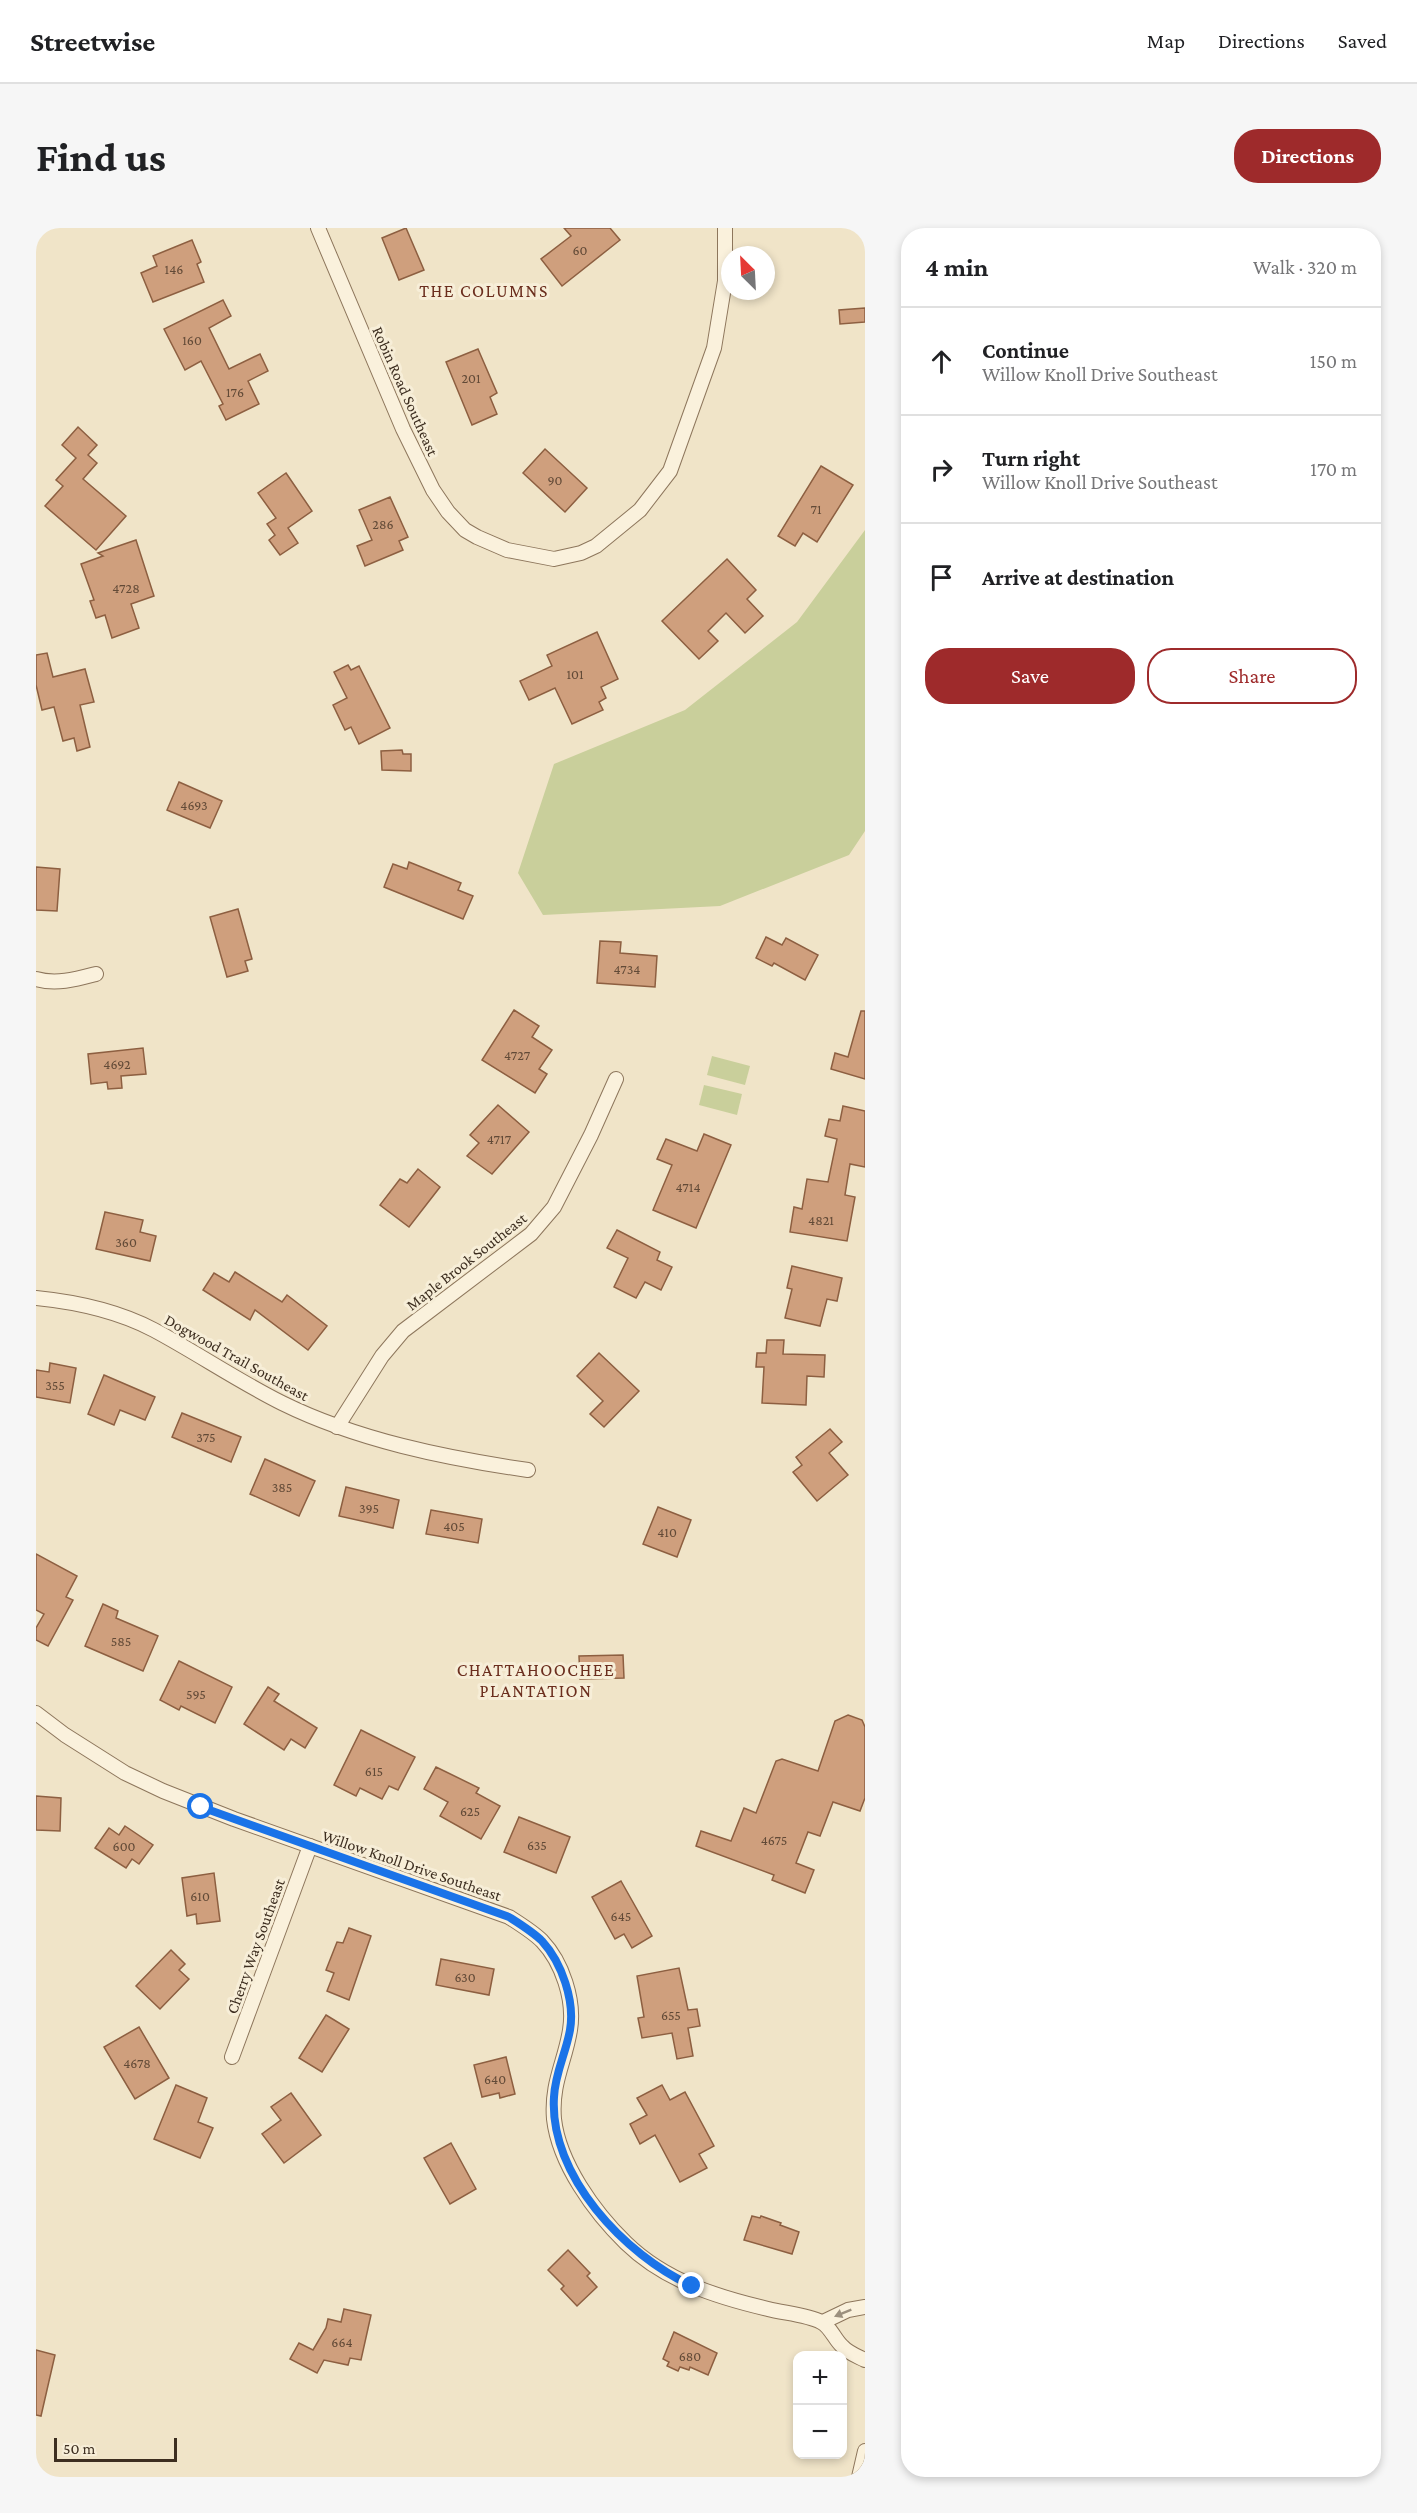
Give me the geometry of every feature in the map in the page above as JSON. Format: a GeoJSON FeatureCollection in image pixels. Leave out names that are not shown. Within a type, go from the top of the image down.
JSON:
{"type":"FeatureCollection","features":[{"type":"Feature","properties":{"kind":"street","name":"Robin Road Southeast"},"geometry":{"type":"LineString","coordinates":[[318,228],[403,429],[433,490],[465,530],[493,544],[531,556],[554,559],[581,553],[596,546],[640,510],[670,471],[714,348],[725,281],[725,228]]}},
{"type":"Feature","properties":{"kind":"street"},"geometry":{"type":"LineString","coordinates":[[36,979],[44,982],[72,981],[96,974]]}},
{"type":"Feature","properties":{"kind":"street","name":"Maple Brook Southeast"},"geometry":{"type":"LineString","coordinates":[[338,1427],[381,1356],[403,1331],[531,1234],[554,1207],[591,1136],[616,1079]]}},
{"type":"Feature","properties":{"kind":"street","name":"Dogwood Trail Southeast"},"geometry":{"type":"LineString","coordinates":[[36,1298],[87,1306],[152,1329],[282,1403],[338,1427],[400,1445],[528,1470]]}},
{"type":"Feature","properties":{"kind":"street","name":"Willow Knoll Drive Southeast"},"geometry":{"type":"LineString","coordinates":[[36,1713],[125,1773],[212,1811],[509,1917],[542,1941],[552,1954],[568,1992],[571,2028],[561,2059],[554,2097],[556,2131],[560,2146],[580,2186],[627,2244],[649,2262],[692,2286],[745,2303],[823,2322]]}},
{"type":"Feature","properties":{"kind":"street","name":"Cherry Way Southeast"},"geometry":{"type":"LineString","coordinates":[[232,2057],[310,1846]]}},
{"type":"Feature","properties":{"kind":"street"},"geometry":{"type":"LineString","coordinates":[[865,2307],[848,2310],[823,2322],[842,2346],[865,2360]]}},
{"type":"Feature","properties":{"kind":"street"},"geometry":{"type":"LineString","coordinates":[[859,2477],[865,2451]]}},
{"type":"Feature","properties":{"kind":"green space"},"geometry":{"type":"Polygon","coordinates":[[[865,530],[865,831],[849,855],[720,906],[543,915],[518,873],[554,764],[685,710],[797,622],[865,530]]]}},
{"type":"Feature","properties":{"kind":"green space"},"geometry":{"type":"Polygon","coordinates":[[[712,1056],[750,1066],[745,1085],[707,1075],[712,1056]]]}},
{"type":"Feature","properties":{"kind":"green space"},"geometry":{"type":"Polygon","coordinates":[[[704,1085],[742,1094],[737,1115],[699,1105],[704,1085]]]}},
{"type":"Feature","properties":{"kind":"building"},"geometry":{"type":"Polygon","coordinates":[[[406,228],[424,270],[399,280],[382,238],[406,228]]]}},
{"type":"Feature","properties":{"kind":"building"},"geometry":{"type":"Polygon","coordinates":[[[564,228],[610,228],[620,240],[562,286],[541,259],[571,236],[564,228]]]}},
{"type":"Feature","properties":{"kind":"building"},"geometry":{"type":"Polygon","coordinates":[[[192,240],[201,262],[197,264],[204,282],[153,302],[141,273],[157,266],[153,256],[192,240]]]}},
{"type":"Feature","properties":{"kind":"building"},"geometry":{"type":"Polygon","coordinates":[[[223,300],[231,316],[209,328],[229,369],[260,354],[268,371],[248,381],[259,404],[226,420],[219,406],[223,404],[201,361],[185,370],[164,329],[223,300]]]}},
{"type":"Feature","properties":{"kind":"building"},"geometry":{"type":"Polygon","coordinates":[[[865,308],[865,322],[840,324],[839,310],[865,308]]]}},
{"type":"Feature","properties":{"kind":"building"},"geometry":{"type":"Polygon","coordinates":[[[478,349],[497,393],[490,397],[497,414],[472,425],[446,362],[478,349]]]}},
{"type":"Feature","properties":{"kind":"building"},"geometry":{"type":"Polygon","coordinates":[[[78,427],[97,445],[88,455],[97,463],[83,479],[126,516],[96,550],[45,506],[63,486],[56,480],[76,458],[62,445],[78,427]]]}},
{"type":"Feature","properties":{"kind":"building"},"geometry":{"type":"Polygon","coordinates":[[[545,449],[587,488],[565,512],[523,473],[545,449]]]}},
{"type":"Feature","properties":{"kind":"building"},"geometry":{"type":"Polygon","coordinates":[[[821,466],[853,485],[817,542],[803,533],[795,546],[778,536],[821,466]]]}},
{"type":"Feature","properties":{"kind":"building"},"geometry":{"type":"Polygon","coordinates":[[[286,473],[312,511],[288,528],[298,543],[280,555],[269,540],[275,535],[267,524],[276,518],[258,493],[286,473]]]}},
{"type":"Feature","properties":{"kind":"building"},"geometry":{"type":"Polygon","coordinates":[[[390,497],[408,537],[399,541],[403,550],[365,566],[357,546],[372,540],[359,510],[390,497]]]}},
{"type":"Feature","properties":{"kind":"building"},"geometry":{"type":"Polygon","coordinates":[[[136,540],[154,596],[131,604],[139,628],[112,638],[105,615],[96,618],[90,601],[94,600],[81,564],[103,556],[98,553],[136,540]]]}},
{"type":"Feature","properties":{"kind":"building"},"geometry":{"type":"Polygon","coordinates":[[[727,559],[756,590],[747,599],[763,616],[745,633],[726,613],[708,631],[718,641],[699,659],[662,621],[727,559]]]}},
{"type":"Feature","properties":{"kind":"building"},"geometry":{"type":"Polygon","coordinates":[[[597,632],[618,679],[601,687],[606,698],[599,702],[603,710],[572,724],[555,688],[529,700],[520,681],[552,666],[547,655],[597,632]]]}},
{"type":"Feature","properties":{"kind":"building"},"geometry":{"type":"Polygon","coordinates":[[[47,653],[53,677],[85,669],[94,702],[80,705],[90,747],[77,751],[74,738],[63,741],[54,707],[42,710],[36,685],[36,655],[47,653]]]}},
{"type":"Feature","properties":{"kind":"building"},"geometry":{"type":"Polygon","coordinates":[[[348,665],[351,670],[359,666],[390,728],[359,744],[351,727],[345,730],[333,705],[347,698],[334,672],[348,665]]]}},
{"type":"Feature","properties":{"kind":"building"},"geometry":{"type":"Polygon","coordinates":[[[402,750],[403,754],[411,754],[411,771],[382,770],[381,751],[402,750]]]}},
{"type":"Feature","properties":{"kind":"building"},"geometry":{"type":"Polygon","coordinates":[[[179,782],[222,801],[210,828],[167,810],[179,782]]]}},
{"type":"Feature","properties":{"kind":"building"},"geometry":{"type":"Polygon","coordinates":[[[409,862],[461,883],[458,890],[473,896],[463,919],[384,887],[393,864],[407,869],[409,862]]]}},
{"type":"Feature","properties":{"kind":"building"},"geometry":{"type":"Polygon","coordinates":[[[36,867],[60,869],[57,911],[36,910],[36,867]]]}},
{"type":"Feature","properties":{"kind":"building"},"geometry":{"type":"Polygon","coordinates":[[[238,909],[252,959],[245,961],[248,971],[227,977],[210,917],[238,909]]]}},
{"type":"Feature","properties":{"kind":"building"},"geometry":{"type":"Polygon","coordinates":[[[766,937],[782,945],[786,938],[818,955],[805,980],[774,963],[772,966],[756,958],[766,937]]]}},
{"type":"Feature","properties":{"kind":"building"},"geometry":{"type":"Polygon","coordinates":[[[600,941],[621,942],[620,953],[657,956],[655,987],[597,983],[600,941]]]}},
{"type":"Feature","properties":{"kind":"building"},"geometry":{"type":"Polygon","coordinates":[[[514,1010],[539,1026],[532,1037],[552,1050],[539,1069],[547,1074],[535,1093],[482,1060],[514,1010]]]}},
{"type":"Feature","properties":{"kind":"building"},"geometry":{"type":"Polygon","coordinates":[[[861,1011],[865,1011],[865,1079],[831,1069],[835,1053],[848,1057],[861,1011]]]}},
{"type":"Feature","properties":{"kind":"building"},"geometry":{"type":"Polygon","coordinates":[[[143,1048],[146,1074],[121,1076],[122,1088],[108,1089],[107,1082],[91,1084],[88,1054],[143,1048]]]}},
{"type":"Feature","properties":{"kind":"building"},"geometry":{"type":"Polygon","coordinates":[[[498,1105],[529,1132],[492,1174],[467,1156],[479,1143],[470,1135],[498,1105]]]}},
{"type":"Feature","properties":{"kind":"building"},"geometry":{"type":"Polygon","coordinates":[[[843,1106],[865,1111],[865,1167],[850,1164],[845,1195],[855,1197],[847,1241],[790,1232],[794,1207],[802,1209],[807,1179],[828,1182],[837,1139],[825,1136],[829,1119],[840,1121],[843,1106]]]}},
{"type":"Feature","properties":{"kind":"building"},"geometry":{"type":"Polygon","coordinates":[[[704,1134],[731,1145],[696,1228],[653,1210],[672,1165],[657,1159],[666,1139],[697,1151],[704,1134]]]}},
{"type":"Feature","properties":{"kind":"building"},"geometry":{"type":"Polygon","coordinates":[[[418,1169],[440,1187],[409,1227],[380,1205],[400,1179],[407,1183],[418,1169]]]}},
{"type":"Feature","properties":{"kind":"building"},"geometry":{"type":"Polygon","coordinates":[[[105,1212],[143,1220],[140,1232],[156,1236],[150,1261],[96,1249],[105,1212]]]}},
{"type":"Feature","properties":{"kind":"building"},"geometry":{"type":"Polygon","coordinates":[[[617,1230],[660,1252],[657,1260],[672,1267],[661,1290],[645,1282],[636,1298],[614,1287],[628,1258],[607,1248],[617,1230]]]}},
{"type":"Feature","properties":{"kind":"building"},"geometry":{"type":"Polygon","coordinates":[[[792,1266],[842,1278],[837,1301],[827,1299],[820,1326],[785,1318],[792,1289],[787,1288],[792,1266]]]}},
{"type":"Feature","properties":{"kind":"building"},"geometry":{"type":"Polygon","coordinates":[[[235,1272],[282,1302],[287,1295],[327,1326],[308,1350],[255,1310],[250,1320],[203,1290],[214,1273],[229,1282],[235,1272]]]}},
{"type":"Feature","properties":{"kind":"building"},"geometry":{"type":"Polygon","coordinates":[[[767,1340],[784,1340],[783,1354],[825,1355],[824,1377],[807,1376],[806,1405],[762,1403],[764,1367],[756,1367],[757,1353],[766,1353],[767,1340]]]}},
{"type":"Feature","properties":{"kind":"building"},"geometry":{"type":"Polygon","coordinates":[[[599,1353],[639,1391],[604,1427],[590,1414],[603,1401],[577,1376],[599,1353]]]}},
{"type":"Feature","properties":{"kind":"building"},"geometry":{"type":"Polygon","coordinates":[[[50,1363],[76,1368],[70,1403],[36,1397],[36,1370],[49,1372],[50,1363]]]}},
{"type":"Feature","properties":{"kind":"building"},"geometry":{"type":"Polygon","coordinates":[[[104,1375],[155,1397],[145,1420],[120,1410],[114,1425],[88,1414],[104,1375]]]}},
{"type":"Feature","properties":{"kind":"building"},"geometry":{"type":"Polygon","coordinates":[[[182,1413],[241,1437],[231,1462],[172,1437],[182,1413]]]}},
{"type":"Feature","properties":{"kind":"building"},"geometry":{"type":"Polygon","coordinates":[[[830,1429],[842,1442],[829,1453],[848,1475],[817,1501],[793,1472],[802,1465],[796,1457],[830,1429]]]}},
{"type":"Feature","properties":{"kind":"building"},"geometry":{"type":"Polygon","coordinates":[[[265,1459],[315,1481],[299,1516],[250,1494],[265,1459]]]}},
{"type":"Feature","properties":{"kind":"building"},"geometry":{"type":"Polygon","coordinates":[[[346,1487],[399,1500],[393,1528],[339,1516],[346,1487]]]}},
{"type":"Feature","properties":{"kind":"building"},"geometry":{"type":"Polygon","coordinates":[[[658,1507],[691,1520],[677,1557],[643,1544],[658,1507]]]}},
{"type":"Feature","properties":{"kind":"building"},"geometry":{"type":"Polygon","coordinates":[[[431,1510],[482,1519],[478,1543],[426,1534],[431,1510]]]}},
{"type":"Feature","properties":{"kind":"building"},"geometry":{"type":"Polygon","coordinates":[[[36,1554],[77,1576],[66,1597],[73,1600],[48,1646],[36,1640],[36,1628],[44,1614],[36,1610],[36,1554]]]}},
{"type":"Feature","properties":{"kind":"building"},"geometry":{"type":"Polygon","coordinates":[[[103,1604],[118,1611],[116,1618],[158,1636],[143,1671],[85,1646],[103,1604]]]}},
{"type":"Feature","properties":{"kind":"building"},"geometry":{"type":"Polygon","coordinates":[[[623,1655],[624,1678],[580,1679],[579,1656],[623,1655]]]}},
{"type":"Feature","properties":{"kind":"building"},"geometry":{"type":"Polygon","coordinates":[[[179,1661],[232,1687],[215,1723],[181,1706],[179,1710],[160,1700],[179,1661]]]}},
{"type":"Feature","properties":{"kind":"building"},"geometry":{"type":"Polygon","coordinates":[[[268,1687],[279,1694],[274,1701],[317,1728],[305,1748],[291,1739],[284,1750],[244,1724],[268,1687]]]}},
{"type":"Feature","properties":{"kind":"building"},"geometry":{"type":"Polygon","coordinates":[[[848,1715],[862,1720],[865,1727],[865,1798],[860,1811],[833,1802],[820,1836],[808,1832],[796,1863],[814,1870],[805,1893],[772,1880],[774,1875],[696,1846],[701,1831],[731,1841],[744,1808],[756,1813],[776,1761],[782,1759],[818,1771],[835,1721],[848,1715]]]}},
{"type":"Feature","properties":{"kind":"building"},"geometry":{"type":"Polygon","coordinates":[[[361,1730],[415,1757],[398,1790],[389,1786],[382,1799],[360,1788],[356,1796],[334,1785],[361,1730]]]}},
{"type":"Feature","properties":{"kind":"building"},"geometry":{"type":"Polygon","coordinates":[[[436,1767],[479,1788],[476,1793],[500,1806],[481,1839],[440,1816],[448,1802],[424,1789],[436,1767]]]}},
{"type":"Feature","properties":{"kind":"building"},"geometry":{"type":"Polygon","coordinates":[[[36,1796],[61,1798],[60,1831],[36,1830],[36,1796]]]}},
{"type":"Feature","properties":{"kind":"building"},"geometry":{"type":"Polygon","coordinates":[[[519,1817],[570,1837],[556,1873],[504,1852],[519,1817]]]}},
{"type":"Feature","properties":{"kind":"building"},"geometry":{"type":"Polygon","coordinates":[[[125,1826],[153,1845],[139,1864],[132,1859],[126,1868],[95,1848],[109,1828],[119,1835],[125,1826]]]}},
{"type":"Feature","properties":{"kind":"building"},"geometry":{"type":"Polygon","coordinates":[[[214,1873],[220,1921],[197,1924],[196,1914],[187,1916],[182,1878],[214,1873]]]}},
{"type":"Feature","properties":{"kind":"building"},"geometry":{"type":"Polygon","coordinates":[[[621,1881],[652,1936],[632,1948],[624,1934],[615,1939],[592,1897],[621,1881]]]}},
{"type":"Feature","properties":{"kind":"building"},"geometry":{"type":"Polygon","coordinates":[[[349,1928],[371,1936],[349,2000],[327,1991],[334,1973],[326,1970],[337,1942],[343,1943],[349,1928]]]}},
{"type":"Feature","properties":{"kind":"building"},"geometry":{"type":"Polygon","coordinates":[[[171,1950],[185,1964],[179,1970],[189,1979],[160,2009],[136,1986],[171,1950]]]}},
{"type":"Feature","properties":{"kind":"building"},"geometry":{"type":"Polygon","coordinates":[[[441,1959],[494,1969],[489,1995],[436,1985],[441,1959]]]}},
{"type":"Feature","properties":{"kind":"building"},"geometry":{"type":"Polygon","coordinates":[[[679,1968],[688,2010],[697,2009],[700,2026],[688,2028],[693,2056],[677,2059],[672,2033],[642,2038],[638,2018],[644,2017],[637,1976],[679,1968]]]}},
{"type":"Feature","properties":{"kind":"building"},"geometry":{"type":"Polygon","coordinates":[[[326,2015],[349,2029],[322,2072],[299,2058],[326,2015]]]}},
{"type":"Feature","properties":{"kind":"building"},"geometry":{"type":"Polygon","coordinates":[[[139,2027],[169,2078],[135,2099],[104,2047],[139,2027]]]}},
{"type":"Feature","properties":{"kind":"building"},"geometry":{"type":"Polygon","coordinates":[[[506,2057],[515,2094],[500,2098],[499,2093],[482,2097],[474,2065],[506,2057]]]}},
{"type":"Feature","properties":{"kind":"building"},"geometry":{"type":"Polygon","coordinates":[[[176,2085],[207,2098],[198,2122],[213,2128],[200,2158],[154,2139],[176,2085]]]}},
{"type":"Feature","properties":{"kind":"building"},"geometry":{"type":"Polygon","coordinates":[[[662,2085],[670,2100],[685,2092],[714,2146],[699,2154],[707,2168],[680,2182],[655,2135],[640,2144],[630,2124],[647,2115],[637,2098],[662,2085]]]}},
{"type":"Feature","properties":{"kind":"building"},"geometry":{"type":"Polygon","coordinates":[[[291,2093],[321,2135],[284,2163],[262,2134],[281,2120],[271,2107],[291,2093]]]}},
{"type":"Feature","properties":{"kind":"building"},"geometry":{"type":"Polygon","coordinates":[[[451,2143],[476,2189],[450,2204],[424,2158],[451,2143]]]}},
{"type":"Feature","properties":{"kind":"building"},"geometry":{"type":"Polygon","coordinates":[[[752,2216],[760,2218],[761,2216],[799,2232],[792,2254],[744,2240],[752,2216]]]}},
{"type":"Feature","properties":{"kind":"building"},"geometry":{"type":"Polygon","coordinates":[[[568,2250],[590,2273],[587,2276],[597,2287],[577,2306],[561,2289],[564,2286],[548,2270],[568,2250]]]}},
{"type":"Feature","properties":{"kind":"building"},"geometry":{"type":"Polygon","coordinates":[[[344,2309],[371,2315],[361,2360],[350,2358],[348,2365],[324,2360],[317,2373],[290,2359],[299,2343],[313,2350],[326,2328],[328,2319],[341,2322],[344,2309]]]}},
{"type":"Feature","properties":{"kind":"building"},"geometry":{"type":"Polygon","coordinates":[[[674,2332],[717,2353],[708,2375],[690,2367],[689,2370],[680,2367],[678,2371],[667,2366],[669,2362],[663,2359],[674,2332]]]}},
{"type":"Feature","properties":{"kind":"building"},"geometry":{"type":"Polygon","coordinates":[[[36,2350],[55,2355],[41,2416],[36,2415],[36,2350]]]}},
{"type":"Feature","properties":{"kind":"district","name":"THE COLUMNS"},"geometry":{"type":"Point","coordinates":[484,291]}},
{"type":"Feature","properties":{"kind":"district","name":"CHATTAHOOCHEE PLANTATION"},"geometry":{"type":"Point","coordinates":[536,1680]}},
{"type":"Feature","properties":{"kind":"route"},"geometry":{"type":"LineString","coordinates":[[201,1807],[509,1917],[542,1941],[561,1972],[568,1992],[570,2012],[571,2028],[561,2059],[554,2097],[554,2117],[560,2146],[580,2186],[627,2244],[649,2262],[692,2286]]}}]}
